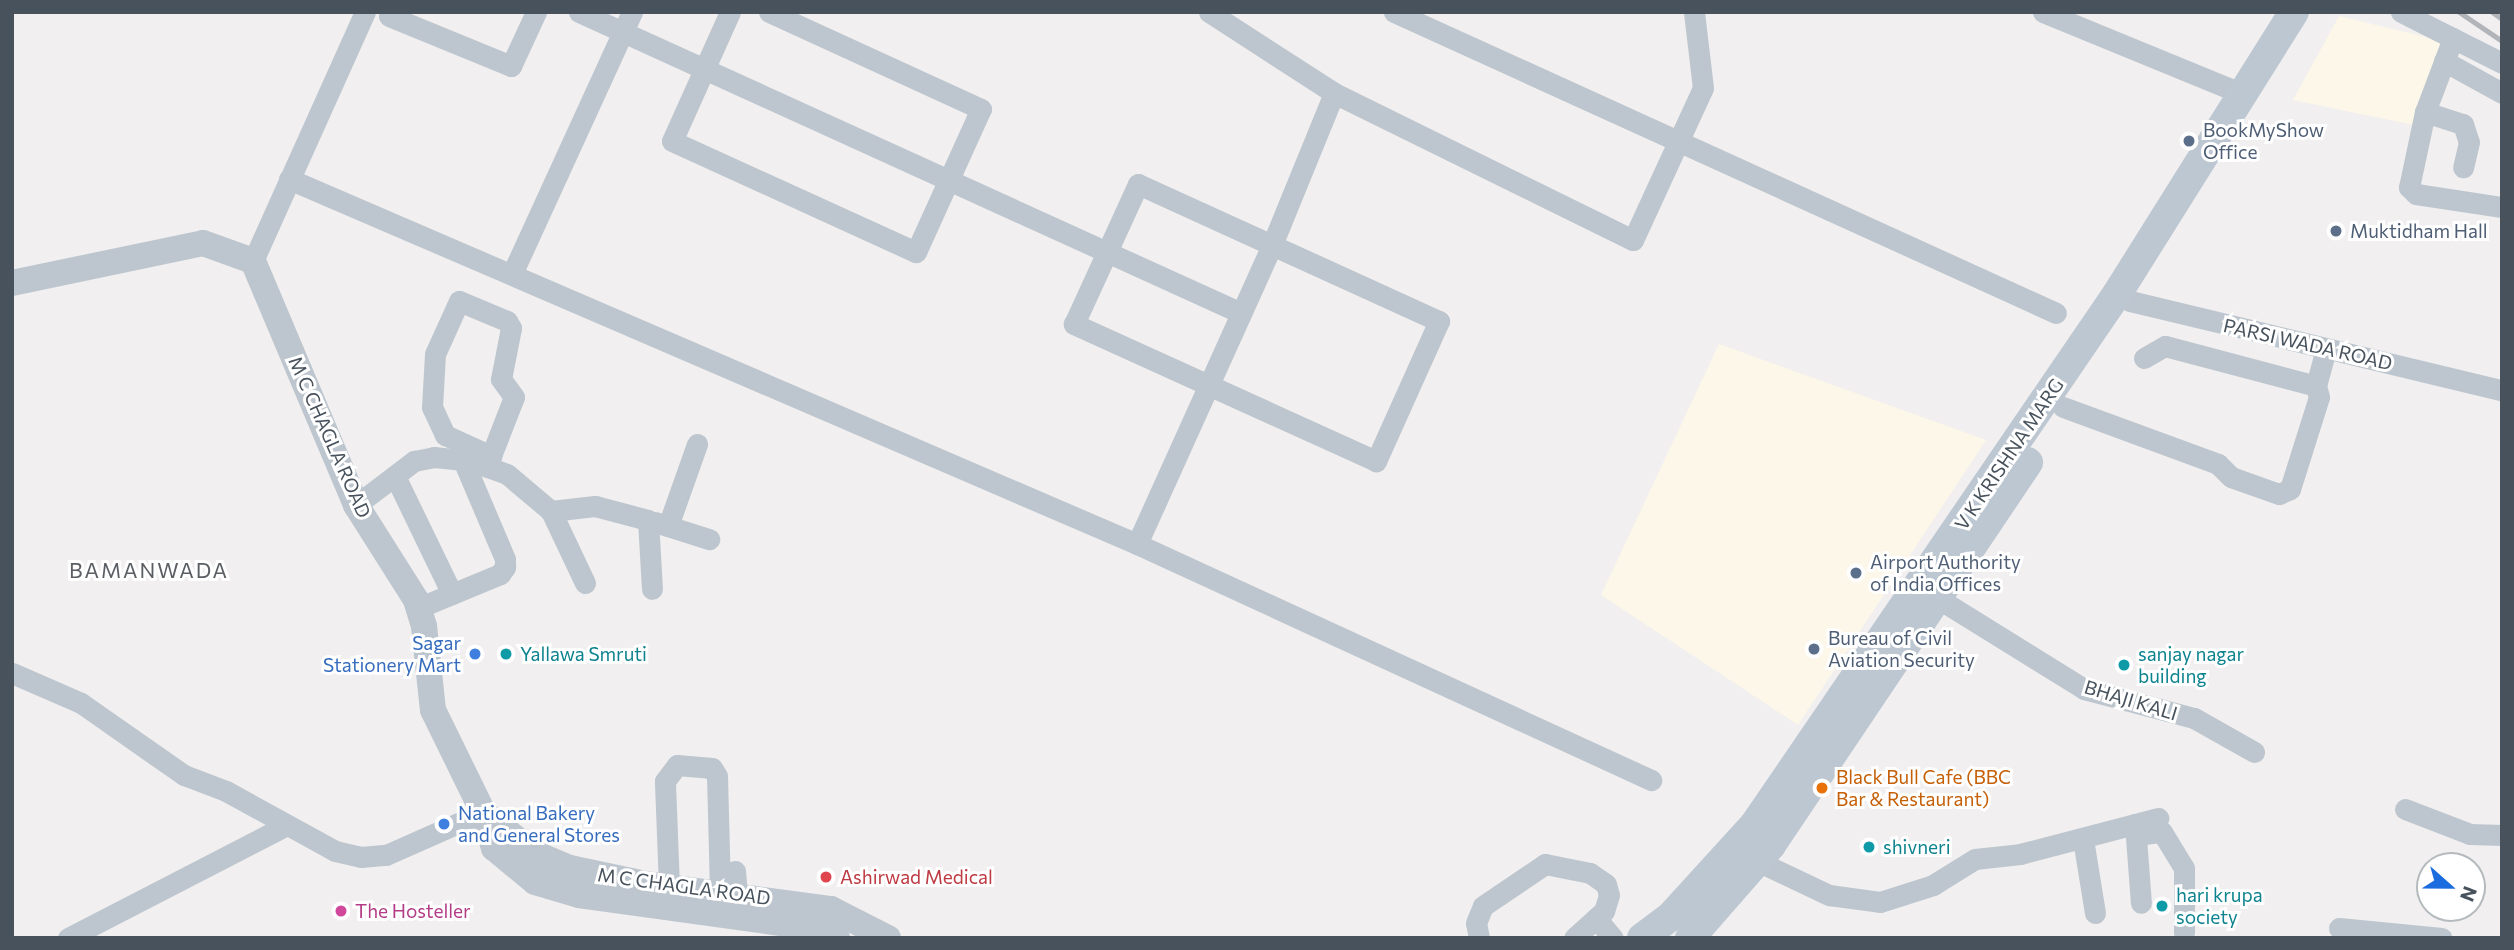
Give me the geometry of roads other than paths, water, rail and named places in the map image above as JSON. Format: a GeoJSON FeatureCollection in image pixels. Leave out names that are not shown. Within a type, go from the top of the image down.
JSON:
{"type":"FeatureCollection","features":[{"type":"Feature","properties":{"kind":"main road","name":"V K KRISHNA MARG"},"geometry":{"type":"LineString","coordinates":[[1697,936],[1758,861],[1939,599],[2063,407],[2123,297],[2294,12]]}},
{"type":"Feature","properties":{"kind":"main road","name":"V K KRISHNA MARG"},"geometry":{"type":"LineString","coordinates":[[1642,938],[1672,915],[1755,824],[2123,297],[2177,235],[2316,12]]}},
{"type":"Feature","properties":{"kind":"street"},"geometry":{"type":"LineString","coordinates":[[12,284],[202,243],[253,261],[365,12]]}},
{"type":"Feature","properties":{"kind":"street"},"geometry":{"type":"LineString","coordinates":[[389,16],[512,66],[536,12]]}},
{"type":"Feature","properties":{"kind":"street"},"geometry":{"type":"LineString","coordinates":[[579,12],[1241,313]]}},
{"type":"Feature","properties":{"kind":"street"},"geometry":{"type":"LineString","coordinates":[[512,274],[632,12]]}},
{"type":"Feature","properties":{"kind":"street"},"geometry":{"type":"LineString","coordinates":[[730,12],[672,141],[916,252],[981,109],[769,12]]}},
{"type":"Feature","properties":{"kind":"street"},"geometry":{"type":"LineString","coordinates":[[1394,12],[2056,313]]}},
{"type":"Feature","properties":{"kind":"street"},"geometry":{"type":"LineString","coordinates":[[1211,13],[1334,93],[1633,240],[1703,88],[1694,12]]}},
{"type":"Feature","properties":{"kind":"street"},"geometry":{"type":"LineString","coordinates":[[2043,12],[2243,94]]}},
{"type":"Feature","properties":{"kind":"street"},"geometry":{"type":"LineString","coordinates":[[2401,12],[2502,63]]}},
{"type":"Feature","properties":{"kind":"street"},"geometry":{"type":"LineString","coordinates":[[2453,38],[2425,111],[2409,187],[2416,194],[2502,207]]}},
{"type":"Feature","properties":{"kind":"street"},"geometry":{"type":"LineString","coordinates":[[2444,61],[2502,93]]}},
{"type":"Feature","properties":{"kind":"street"},"geometry":{"type":"LineString","coordinates":[[1137,544],[1272,245],[1334,93]]}},
{"type":"Feature","properties":{"kind":"street"},"geometry":{"type":"LineString","coordinates":[[2425,111],[2463,124],[2469,142],[2463,167]]}},
{"type":"Feature","properties":{"kind":"street"},"geometry":{"type":"LineString","coordinates":[[289,179],[1137,544],[1651,780]]}},
{"type":"Feature","properties":{"kind":"street"},"geometry":{"type":"LineString","coordinates":[[1138,184],[1439,321],[1376,461],[1074,324],[1107,252],[1138,184]]}},
{"type":"Feature","properties":{"kind":"street","name":"M C CHAGLA ROAD"},"geometry":{"type":"LineString","coordinates":[[253,261],[356,505],[405,578],[418,608],[433,709],[483,812],[548,861],[669,894],[730,886],[810,905],[842,931],[888,938]]}},
{"type":"Feature","properties":{"kind":"street","name":"PARSI WADA ROAD"},"geometry":{"type":"LineString","coordinates":[[2123,297],[2502,390]]}},
{"type":"Feature","properties":{"kind":"street"},"geometry":{"type":"LineString","coordinates":[[489,461],[514,397],[501,379],[511,328],[507,321],[459,300],[435,354],[432,407],[445,435],[508,474],[551,511],[585,583]]}},
{"type":"Feature","properties":{"kind":"street"},"geometry":{"type":"LineString","coordinates":[[2144,358],[2165,346],[2316,386]]}},
{"type":"Feature","properties":{"kind":"street"},"geometry":{"type":"LineString","coordinates":[[2063,407],[2218,464],[2231,477],[2279,494],[2290,489],[2319,397],[2316,386],[2326,348]]}},
{"type":"Feature","properties":{"kind":"street"},"geometry":{"type":"LineString","coordinates":[[652,589],[658,523],[698,444]]}},
{"type":"Feature","properties":{"kind":"street"},"geometry":{"type":"LineString","coordinates":[[418,608],[500,575],[505,568],[505,559],[463,460]]}},
{"type":"Feature","properties":{"kind":"street"},"geometry":{"type":"LineString","coordinates":[[356,505],[414,461],[489,461]]}},
{"type":"Feature","properties":{"kind":"street"},"geometry":{"type":"LineString","coordinates":[[395,476],[452,594]]}},
{"type":"Feature","properties":{"kind":"street"},"geometry":{"type":"LineString","coordinates":[[551,511],[595,506],[709,539]]}},
{"type":"Feature","properties":{"kind":"street","name":"BHAJI KALI"},"geometry":{"type":"LineString","coordinates":[[1939,599],[2084,689],[2194,718],[2254,752]]}},
{"type":"Feature","properties":{"kind":"street"},"geometry":{"type":"LineString","coordinates":[[12,673],[80,703],[184,775],[226,791],[335,851],[373,856],[404,850],[483,812]]}},
{"type":"Feature","properties":{"kind":"street"},"geometry":{"type":"LineString","coordinates":[[730,886],[718,776],[712,768],[677,765],[669,769],[665,781],[669,894],[788,924],[842,931]]}},
{"type":"Feature","properties":{"kind":"street"},"geometry":{"type":"LineString","coordinates":[[2405,809],[2470,834],[2502,835]]}},
{"type":"Feature","properties":{"kind":"street"},"geometry":{"type":"LineString","coordinates":[[68,938],[107,928],[287,825]]}},
{"type":"Feature","properties":{"kind":"street"},"geometry":{"type":"LineString","coordinates":[[1758,861],[1829,895],[1880,902],[1933,884],[1975,859],[2145,826],[2162,832],[2186,871],[2185,933]]}},
{"type":"Feature","properties":{"kind":"street"},"geometry":{"type":"LineString","coordinates":[[2141,903],[2145,826]]}},
{"type":"Feature","properties":{"kind":"street"},"geometry":{"type":"LineString","coordinates":[[2083,839],[2095,913]]}},
{"type":"Feature","properties":{"kind":"street"},"geometry":{"type":"LineString","coordinates":[[1479,938],[1476,923],[1483,906],[1541,864],[1600,878],[1606,884],[1608,901],[1596,918],[1574,938]]}},
{"type":"Feature","properties":{"kind":"street"},"geometry":{"type":"LineString","coordinates":[[1596,918],[1613,938]]}},
{"type":"Feature","properties":{"kind":"street"},"geometry":{"type":"LineString","coordinates":[[2339,928],[2442,938]]}},
{"type":"Feature","properties":{"kind":"railway"},"geometry":{"type":"LineString","coordinates":[[2459,12],[2502,41]]}},
{"type":"Feature","properties":{"kind":"railway"},"geometry":{"type":"LineString","coordinates":[[2492,12],[2502,19]]}},
{"type":"Feature","properties":{"kind":"place","name":"BookMyShow Office"},"geometry":{"type":"Point","coordinates":[2189,141]}},
{"type":"Feature","properties":{"kind":"place","name":"Muktidham Hall"},"geometry":{"type":"Point","coordinates":[2336,231]}},
{"type":"Feature","properties":{"kind":"place","name":"Airport Authority of India Offices"},"geometry":{"type":"Point","coordinates":[1856,573]}},
{"type":"Feature","properties":{"kind":"place","name":"Bureau of Civil Aviation Security"},"geometry":{"type":"Point","coordinates":[1814,649]}},
{"type":"Feature","properties":{"kind":"place","name":"Sagar Stationery Mart"},"geometry":{"type":"Point","coordinates":[475,654]}},
{"type":"Feature","properties":{"kind":"place","name":"Yallawa Smruti"},"geometry":{"type":"Point","coordinates":[506,654]}},
{"type":"Feature","properties":{"kind":"place","name":"sanjay nagar building"},"geometry":{"type":"Point","coordinates":[2124,665]}},
{"type":"Feature","properties":{"kind":"place","name":"Black Bull Cafe (BBC Bar & Restaurant)"},"geometry":{"type":"Point","coordinates":[1822,788]}},
{"type":"Feature","properties":{"kind":"place","name":"National Bakery and General Stores"},"geometry":{"type":"Point","coordinates":[444,824]}},
{"type":"Feature","properties":{"kind":"place","name":"shivneri"},"geometry":{"type":"Point","coordinates":[1869,847]}},
{"type":"Feature","properties":{"kind":"place","name":"Ashirwad Medical"},"geometry":{"type":"Point","coordinates":[826,877]}},
{"type":"Feature","properties":{"kind":"place","name":"hari krupa society"},"geometry":{"type":"Point","coordinates":[2162,906]}},
{"type":"Feature","properties":{"kind":"place","name":"The Hosteller"},"geometry":{"type":"Point","coordinates":[341,911]}},
{"type":"Feature","properties":{"kind":"district","name":"BAMANWADA"},"geometry":{"type":"Point","coordinates":[149,570]}}]}
